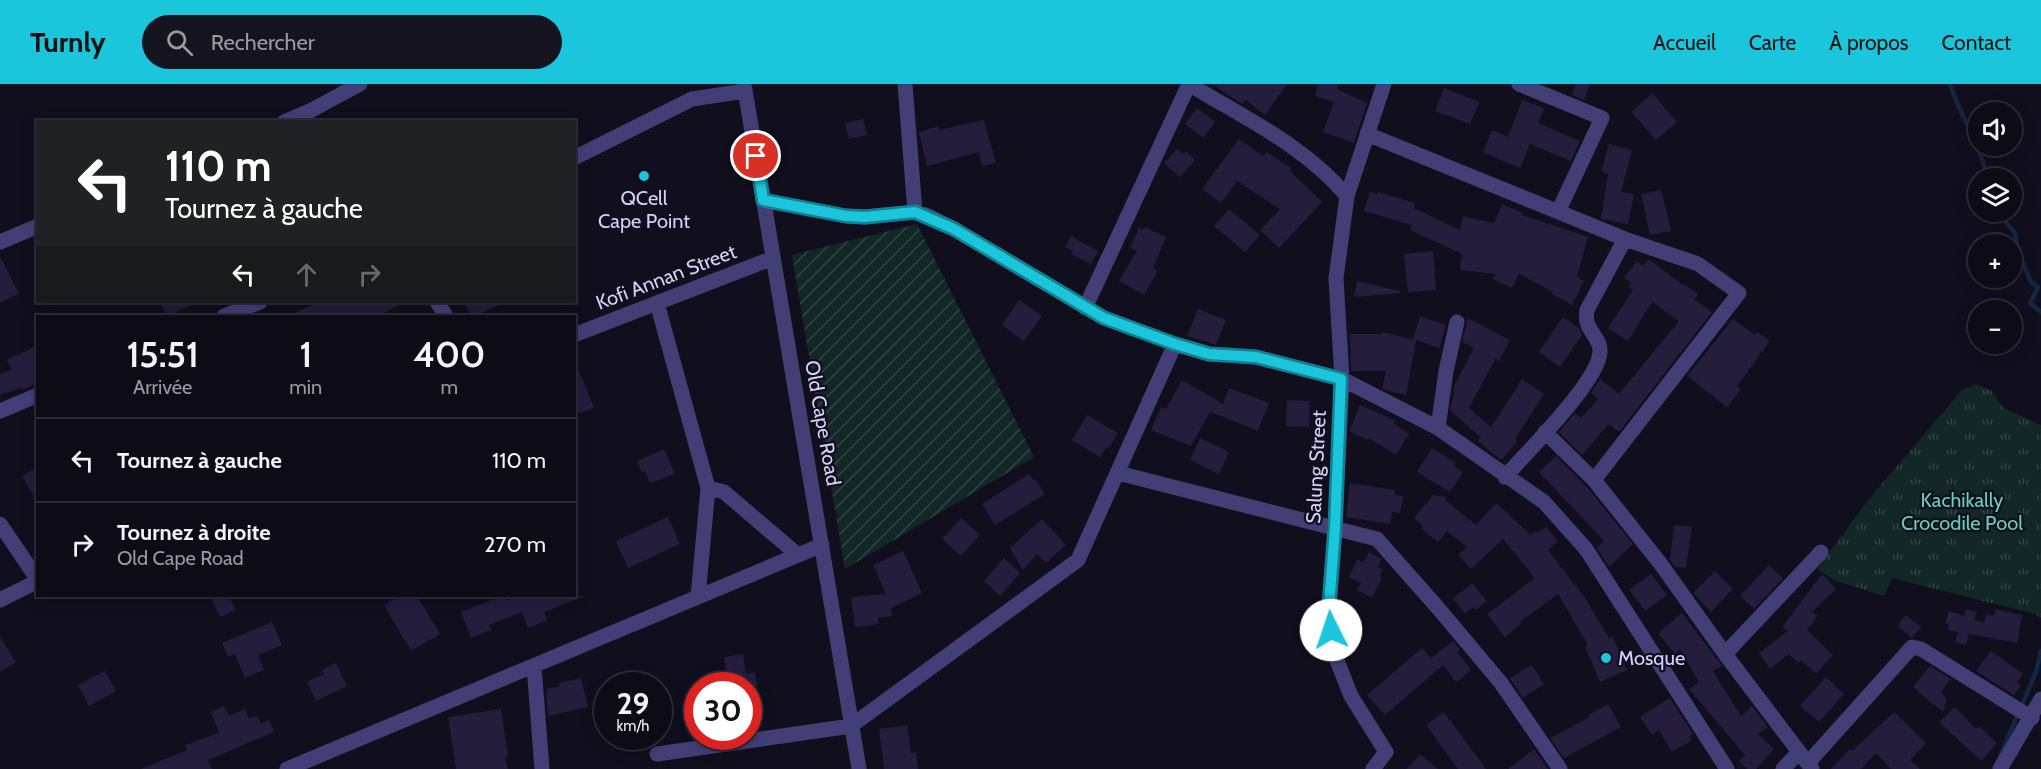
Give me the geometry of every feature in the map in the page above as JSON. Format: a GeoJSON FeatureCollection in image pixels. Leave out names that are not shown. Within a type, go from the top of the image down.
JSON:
{"type":"FeatureCollection","features":[{"type":"Feature","properties":{"kind":"street"},"geometry":{"type":"LineString","coordinates":[[294,120],[314,116],[360,84]]}},
{"type":"Feature","properties":{"kind":"street"},"geometry":{"type":"LineString","coordinates":[[905,84],[915,212]]}},
{"type":"Feature","properties":{"kind":"street"},"geometry":{"type":"LineString","coordinates":[[1085,308],[1189,84],[1293,146],[1333,180],[1347,196]]}},
{"type":"Feature","properties":{"kind":"street","name":"Salung Street"},"geometry":{"type":"LineString","coordinates":[[1373,769],[1386,752],[1351,696],[1334,653],[1329,606],[1335,528],[1341,379],[1336,278],[1347,196],[1384,84]]}},
{"type":"Feature","properties":{"kind":"street"},"geometry":{"type":"LineString","coordinates":[[1519,84],[1602,118],[1558,212]]}},
{"type":"Feature","properties":{"kind":"street"},"geometry":{"type":"LineString","coordinates":[[576,157],[692,99],[744,87]]}},
{"type":"Feature","properties":{"kind":"street","name":"Old Cape Road"},"geometry":{"type":"LineString","coordinates":[[744,87],[859,769]]}},
{"type":"Feature","properties":{"kind":"street"},"geometry":{"type":"LineString","coordinates":[[1367,134],[1626,239],[1698,264],[1739,293],[1594,480]]}},
{"type":"Feature","properties":{"kind":"street"},"geometry":{"type":"LineString","coordinates":[[763,200],[846,216],[865,217],[915,212],[954,229],[1104,318],[1209,354],[1256,357],[1341,379],[1438,428],[1505,477],[1544,502],[1586,549],[1727,769]]}},
{"type":"Feature","properties":{"kind":"street"},"geometry":{"type":"LineString","coordinates":[[0,242],[36,227]]}},
{"type":"Feature","properties":{"kind":"street"},"geometry":{"type":"LineString","coordinates":[[1505,477],[1582,388],[1595,369],[1601,355],[1598,342],[1589,329],[1586,318],[1587,310],[1626,239]]}},
{"type":"Feature","properties":{"kind":"street","name":"Kofi Annan Street"},"geometry":{"type":"LineString","coordinates":[[576,334],[773,258]]}},
{"type":"Feature","properties":{"kind":"street"},"geometry":{"type":"LineString","coordinates":[[227,315],[257,303]]}},
{"type":"Feature","properties":{"kind":"street"},"geometry":{"type":"LineString","coordinates":[[657,303],[708,488],[698,597]]}},
{"type":"Feature","properties":{"kind":"street"},"geometry":{"type":"LineString","coordinates":[[1438,428],[1446,371],[1457,322]]}},
{"type":"Feature","properties":{"kind":"street"},"geometry":{"type":"LineString","coordinates":[[657,754],[851,726],[1078,560],[1175,344]]}},
{"type":"Feature","properties":{"kind":"street"},"geometry":{"type":"LineString","coordinates":[[0,411],[36,396]]}},
{"type":"Feature","properties":{"kind":"street"},"geometry":{"type":"LineString","coordinates":[[1545,432],[1594,480],[1660,563],[1806,761]]}},
{"type":"Feature","properties":{"kind":"street"},"geometry":{"type":"LineString","coordinates":[[1118,473],[1377,539],[1501,684],[1560,769]]}},
{"type":"Feature","properties":{"kind":"street"},"geometry":{"type":"LineString","coordinates":[[708,488],[724,492],[798,555]]}},
{"type":"Feature","properties":{"kind":"street"},"geometry":{"type":"LineString","coordinates":[[0,524],[36,577]]}},
{"type":"Feature","properties":{"kind":"street"},"geometry":{"type":"LineString","coordinates":[[287,769],[822,544]]}},
{"type":"Feature","properties":{"kind":"street"},"geometry":{"type":"LineString","coordinates":[[1725,654],[1821,552]]}},
{"type":"Feature","properties":{"kind":"street"},"geometry":{"type":"LineString","coordinates":[[0,600],[36,581]]}},
{"type":"Feature","properties":{"kind":"street"},"geometry":{"type":"LineString","coordinates":[[1783,769],[1806,761],[1912,647],[1921,649],[2032,718]]}},
{"type":"Feature","properties":{"kind":"street"},"geometry":{"type":"LineString","coordinates":[[534,666],[542,769]]}},
{"type":"Feature","properties":{"kind":"street"},"geometry":{"type":"LineString","coordinates":[[2000,769],[2032,718],[2041,699]]}},
{"type":"Feature","properties":{"kind":"green space"},"geometry":{"type":"Polygon","coordinates":[[[917,224],[1034,457],[845,569],[792,255],[917,224]]]}},
{"type":"Feature","properties":{"kind":"green space","name":"Kachikally Crocodile Pool"},"geometry":{"type":"Polygon","coordinates":[[[1976,384],[1992,391],[2003,408],[2041,425],[2041,618],[2035,614],[1892,578],[1884,596],[1834,580],[1817,569],[1869,499],[1961,391],[1976,384]]]}},
{"type":"Feature","properties":{"kind":"building"},"geometry":{"type":"Polygon","coordinates":[[[1212,84],[1287,84],[1265,115],[1246,100],[1242,104],[1212,84]]]}},
{"type":"Feature","properties":{"kind":"building"},"geometry":{"type":"Polygon","coordinates":[[[1318,84],[1338,84],[1337,89],[1367,103],[1354,143],[1323,132],[1334,102],[1315,96],[1318,84]]]}},
{"type":"Feature","properties":{"kind":"building"},"geometry":{"type":"Polygon","coordinates":[[[1576,84],[1590,84],[1584,100],[1572,95],[1576,84]]]}},
{"type":"Feature","properties":{"kind":"building"},"geometry":{"type":"Polygon","coordinates":[[[1444,88],[1479,102],[1470,124],[1435,111],[1444,88]]]}},
{"type":"Feature","properties":{"kind":"building"},"geometry":{"type":"Polygon","coordinates":[[[1652,93],[1677,122],[1656,140],[1631,112],[1652,93]]]}},
{"type":"Feature","properties":{"kind":"building"},"geometry":{"type":"Polygon","coordinates":[[[1522,100],[1544,108],[1538,123],[1580,141],[1571,161],[1530,144],[1520,168],[1483,152],[1492,130],[1508,137],[1522,100]]]}},
{"type":"Feature","properties":{"kind":"building"},"geometry":{"type":"Polygon","coordinates":[[[1197,108],[1215,122],[1203,138],[1185,124],[1197,108]]]}},
{"type":"Feature","properties":{"kind":"building"},"geometry":{"type":"Polygon","coordinates":[[[863,119],[867,135],[849,139],[845,123],[863,119]]]}},
{"type":"Feature","properties":{"kind":"building"},"geometry":{"type":"Polygon","coordinates":[[[984,120],[996,163],[982,166],[979,152],[927,166],[919,132],[938,126],[939,130],[984,120]]]}},
{"type":"Feature","properties":{"kind":"building"},"geometry":{"type":"Polygon","coordinates":[[[1239,139],[1263,156],[1267,152],[1291,168],[1289,170],[1322,202],[1279,248],[1260,230],[1280,209],[1237,181],[1221,203],[1202,189],[1239,139]]]}},
{"type":"Feature","properties":{"kind":"building"},"geometry":{"type":"Polygon","coordinates":[[[1609,144],[1632,150],[1621,192],[1634,194],[1628,224],[1601,219],[1608,174],[1601,172],[1609,144]]]}},
{"type":"Feature","properties":{"kind":"building"},"geometry":{"type":"Polygon","coordinates":[[[1177,149],[1183,154],[1186,151],[1195,160],[1180,177],[1164,163],[1177,149]]]}},
{"type":"Feature","properties":{"kind":"building"},"geometry":{"type":"Polygon","coordinates":[[[1661,190],[1671,231],[1650,235],[1641,194],[1661,190]]]}},
{"type":"Feature","properties":{"kind":"building"},"geometry":{"type":"Polygon","coordinates":[[[1370,192],[1377,194],[1378,192],[1415,203],[1414,208],[1460,230],[1463,216],[1494,223],[1502,204],[1523,213],[1522,215],[1588,237],[1577,277],[1584,281],[1572,305],[1519,274],[1512,288],[1493,279],[1496,274],[1460,270],[1462,254],[1410,230],[1412,225],[1364,211],[1370,192]]]}},
{"type":"Feature","properties":{"kind":"building"},"geometry":{"type":"Polygon","coordinates":[[[1229,209],[1260,235],[1245,252],[1214,226],[1229,209]]]}},
{"type":"Feature","properties":{"kind":"building"},"geometry":{"type":"Polygon","coordinates":[[[1145,227],[1166,237],[1153,268],[1158,271],[1144,295],[1119,281],[1137,251],[1130,248],[1139,228],[1144,230],[1145,227]]]}},
{"type":"Feature","properties":{"kind":"building"},"geometry":{"type":"Polygon","coordinates":[[[1071,236],[1098,251],[1091,264],[1071,254],[1073,251],[1065,247],[1071,236]]]}},
{"type":"Feature","properties":{"kind":"building"},"geometry":{"type":"Polygon","coordinates":[[[1433,251],[1436,290],[1408,292],[1404,254],[1433,251]]]}},
{"type":"Feature","properties":{"kind":"building"},"geometry":{"type":"Polygon","coordinates":[[[0,257],[19,293],[0,303],[0,257]]]}},
{"type":"Feature","properties":{"kind":"building"},"geometry":{"type":"Polygon","coordinates":[[[1649,259],[1698,294],[1694,299],[1712,312],[1619,432],[1609,424],[1582,455],[1559,432],[1575,413],[1581,418],[1598,399],[1591,393],[1600,379],[1619,394],[1679,321],[1652,302],[1628,341],[1608,328],[1633,290],[1628,287],[1631,283],[1624,278],[1637,261],[1643,266],[1649,259]]]}},
{"type":"Feature","properties":{"kind":"building"},"geometry":{"type":"Polygon","coordinates":[[[1357,281],[1400,291],[1400,293],[1354,297],[1357,281]]]}},
{"type":"Feature","properties":{"kind":"building"},"geometry":{"type":"Polygon","coordinates":[[[1019,300],[1042,316],[1024,341],[1002,325],[1019,300]]]}},
{"type":"Feature","properties":{"kind":"building"},"geometry":{"type":"Polygon","coordinates":[[[161,303],[195,303],[170,315],[167,315],[161,303]]]}},
{"type":"Feature","properties":{"kind":"building"},"geometry":{"type":"Polygon","coordinates":[[[317,303],[402,303],[380,315],[290,315],[317,303]]]}},
{"type":"Feature","properties":{"kind":"building"},"geometry":{"type":"Polygon","coordinates":[[[464,303],[503,303],[477,315],[470,315],[464,303]]]}},
{"type":"Feature","properties":{"kind":"building"},"geometry":{"type":"Polygon","coordinates":[[[1198,309],[1226,320],[1216,345],[1187,336],[1198,309]]]}},
{"type":"Feature","properties":{"kind":"building"},"geometry":{"type":"Polygon","coordinates":[[[1420,316],[1446,325],[1439,348],[1416,340],[1406,395],[1382,389],[1386,371],[1351,371],[1350,334],[1382,334],[1382,332],[1415,340],[1413,339],[1420,316]]]}},
{"type":"Feature","properties":{"kind":"building"},"geometry":{"type":"Polygon","coordinates":[[[1563,317],[1579,328],[1582,335],[1560,367],[1539,352],[1563,317]]]}},
{"type":"Feature","properties":{"kind":"building"},"geometry":{"type":"Polygon","coordinates":[[[1468,318],[1510,340],[1499,361],[1495,359],[1469,408],[1491,427],[1522,379],[1544,394],[1515,439],[1518,441],[1501,460],[1478,441],[1481,438],[1450,410],[1454,386],[1474,348],[1462,342],[1468,318]]]}},
{"type":"Feature","properties":{"kind":"building"},"geometry":{"type":"Polygon","coordinates":[[[1733,319],[1755,335],[1757,332],[1770,341],[1737,386],[1741,389],[1727,407],[1687,376],[1733,319]]]}},
{"type":"Feature","properties":{"kind":"building"},"geometry":{"type":"Polygon","coordinates":[[[36,346],[36,384],[0,395],[0,374],[12,370],[7,360],[36,346]]]}},
{"type":"Feature","properties":{"kind":"building"},"geometry":{"type":"Polygon","coordinates":[[[576,363],[594,408],[576,414],[576,363]]]}},
{"type":"Feature","properties":{"kind":"building"},"geometry":{"type":"Polygon","coordinates":[[[1182,380],[1223,404],[1229,388],[1269,403],[1258,431],[1210,412],[1191,446],[1151,430],[1161,407],[1166,409],[1182,380]]]}},
{"type":"Feature","properties":{"kind":"building"},"geometry":{"type":"Polygon","coordinates":[[[1287,400],[1310,401],[1309,427],[1286,426],[1287,400]]]}},
{"type":"Feature","properties":{"kind":"building"},"geometry":{"type":"Polygon","coordinates":[[[1360,405],[1396,421],[1394,424],[1409,434],[1396,455],[1369,438],[1368,440],[1349,431],[1360,405]]]}},
{"type":"Feature","properties":{"kind":"building"},"geometry":{"type":"Polygon","coordinates":[[[1087,415],[1118,433],[1100,457],[1072,440],[1087,415]]]}},
{"type":"Feature","properties":{"kind":"building"},"geometry":{"type":"Polygon","coordinates":[[[1200,438],[1229,452],[1219,474],[1190,460],[1200,438]]]}},
{"type":"Feature","properties":{"kind":"building"},"geometry":{"type":"Polygon","coordinates":[[[1432,448],[1456,463],[1454,466],[1463,472],[1450,492],[1417,472],[1432,448]]]}},
{"type":"Feature","properties":{"kind":"building"},"geometry":{"type":"Polygon","coordinates":[[[664,449],[675,474],[650,483],[645,471],[642,472],[637,461],[664,449]]]}},
{"type":"Feature","properties":{"kind":"building"},"geometry":{"type":"Polygon","coordinates":[[[1556,456],[1587,487],[1633,544],[1609,567],[1597,548],[1604,541],[1539,472],[1556,456]]]}},
{"type":"Feature","properties":{"kind":"building"},"geometry":{"type":"Polygon","coordinates":[[[36,468],[36,500],[22,476],[36,468]]]}},
{"type":"Feature","properties":{"kind":"building"},"geometry":{"type":"Polygon","coordinates":[[[1029,474],[1045,494],[995,525],[982,504],[1029,474]]]}},
{"type":"Feature","properties":{"kind":"building"},"geometry":{"type":"Polygon","coordinates":[[[1350,483],[1395,490],[1394,495],[1403,496],[1400,513],[1392,512],[1390,524],[1346,517],[1350,483]]]}},
{"type":"Feature","properties":{"kind":"building"},"geometry":{"type":"Polygon","coordinates":[[[1433,495],[1447,497],[1445,500],[1476,525],[1496,503],[1531,535],[1546,527],[1558,541],[1548,550],[1585,598],[1609,638],[1613,637],[1627,670],[1600,682],[1585,646],[1588,645],[1558,594],[1520,622],[1521,624],[1505,637],[1487,614],[1535,578],[1503,539],[1471,569],[1458,555],[1467,547],[1447,531],[1438,542],[1421,528],[1423,526],[1414,518],[1433,495]]]}},
{"type":"Feature","properties":{"kind":"building"},"geometry":{"type":"Polygon","coordinates":[[[668,517],[680,544],[628,568],[616,541],[668,517]]]}},
{"type":"Feature","properties":{"kind":"building"},"geometry":{"type":"Polygon","coordinates":[[[961,518],[980,535],[961,556],[942,539],[961,518]]]}},
{"type":"Feature","properties":{"kind":"building"},"geometry":{"type":"Polygon","coordinates":[[[1042,519],[1066,545],[1046,563],[1037,554],[1023,570],[1010,548],[1042,519]]]}},
{"type":"Feature","properties":{"kind":"building"},"geometry":{"type":"Polygon","coordinates":[[[1674,525],[1692,527],[1686,568],[1674,566],[1670,560],[1674,525]]]}},
{"type":"Feature","properties":{"kind":"building"},"geometry":{"type":"Polygon","coordinates":[[[903,551],[922,593],[891,608],[892,616],[878,618],[879,624],[855,627],[851,597],[886,594],[873,565],[903,551]]]}},
{"type":"Feature","properties":{"kind":"building"},"geometry":{"type":"Polygon","coordinates":[[[1369,552],[1382,559],[1378,567],[1383,570],[1380,577],[1382,578],[1372,598],[1357,590],[1361,583],[1349,577],[1358,559],[1363,563],[1369,552]]]}},
{"type":"Feature","properties":{"kind":"building"},"geometry":{"type":"Polygon","coordinates":[[[1004,558],[1020,573],[1000,596],[984,581],[1004,558]]]}},
{"type":"Feature","properties":{"kind":"building"},"geometry":{"type":"Polygon","coordinates":[[[1769,565],[1783,578],[1754,609],[1740,596],[1769,565]]]}},
{"type":"Feature","properties":{"kind":"building"},"geometry":{"type":"Polygon","coordinates":[[[1715,571],[1733,589],[1711,612],[1693,593],[1715,571]]]}},
{"type":"Feature","properties":{"kind":"building"},"geometry":{"type":"Polygon","coordinates":[[[1651,574],[1667,595],[1645,611],[1629,590],[1651,574]]]}},
{"type":"Feature","properties":{"kind":"building"},"geometry":{"type":"Polygon","coordinates":[[[1822,574],[1836,589],[1812,612],[1818,616],[1807,630],[1833,655],[1816,674],[1801,660],[1798,663],[1789,654],[1770,669],[1759,653],[1788,631],[1782,627],[1822,574]]]}},
{"type":"Feature","properties":{"kind":"building"},"geometry":{"type":"Polygon","coordinates":[[[1472,583],[1487,601],[1476,610],[1473,607],[1465,613],[1453,599],[1472,583]]]}},
{"type":"Feature","properties":{"kind":"building"},"geometry":{"type":"Polygon","coordinates":[[[585,596],[544,612],[547,620],[528,628],[522,612],[489,625],[491,630],[471,638],[461,612],[499,597],[506,597],[507,600],[515,597],[585,596]]]}},
{"type":"Feature","properties":{"kind":"building"},"geometry":{"type":"Polygon","coordinates":[[[210,597],[230,597],[236,610],[220,617],[210,597]]]}},
{"type":"Feature","properties":{"kind":"building"},"geometry":{"type":"Polygon","coordinates":[[[398,597],[418,597],[440,634],[411,651],[384,605],[398,597]]]}},
{"type":"Feature","properties":{"kind":"building"},"geometry":{"type":"Polygon","coordinates":[[[1966,609],[1977,612],[1974,620],[1984,623],[1986,614],[1994,616],[1995,609],[2022,615],[2017,643],[1969,634],[1966,645],[1955,642],[1958,632],[1947,630],[1949,624],[1945,623],[1949,611],[1964,616],[1966,609]]]}},
{"type":"Feature","properties":{"kind":"building"},"geometry":{"type":"Polygon","coordinates":[[[1682,613],[1722,666],[1713,671],[1741,716],[1752,706],[1768,727],[1758,734],[1774,749],[1756,769],[1747,769],[1739,761],[1745,755],[1689,689],[1699,682],[1680,649],[1675,654],[1658,633],[1682,613]]]}},
{"type":"Feature","properties":{"kind":"building"},"geometry":{"type":"Polygon","coordinates":[[[1906,615],[1921,627],[1912,638],[1897,626],[1906,615]]]}},
{"type":"Feature","properties":{"kind":"building"},"geometry":{"type":"Polygon","coordinates":[[[272,622],[282,645],[258,655],[264,670],[245,678],[235,654],[228,657],[222,643],[272,622]]]}},
{"type":"Feature","properties":{"kind":"building"},"geometry":{"type":"Polygon","coordinates":[[[0,637],[16,662],[0,672],[0,637]]]}},
{"type":"Feature","properties":{"kind":"building"},"geometry":{"type":"Polygon","coordinates":[[[1453,641],[1460,649],[1457,652],[1471,670],[1456,682],[1443,665],[1385,715],[1367,695],[1422,648],[1431,658],[1453,641]]]}},
{"type":"Feature","properties":{"kind":"building"},"geometry":{"type":"Polygon","coordinates":[[[1991,651],[2023,674],[2017,682],[2021,685],[2014,695],[1976,671],[1991,651]]]}},
{"type":"Feature","properties":{"kind":"building"},"geometry":{"type":"Polygon","coordinates":[[[743,654],[746,672],[726,672],[724,657],[743,654]]]}},
{"type":"Feature","properties":{"kind":"building"},"geometry":{"type":"Polygon","coordinates":[[[336,663],[347,686],[316,701],[307,682],[324,674],[322,670],[336,663]]]}},
{"type":"Feature","properties":{"kind":"building"},"geometry":{"type":"Polygon","coordinates":[[[1532,665],[1544,684],[1523,698],[1510,678],[1532,665]]]}},
{"type":"Feature","properties":{"kind":"building"},"geometry":{"type":"Polygon","coordinates":[[[1930,666],[1951,679],[1941,692],[1947,699],[1943,712],[1913,687],[1930,666]]]}},
{"type":"Feature","properties":{"kind":"building"},"geometry":{"type":"Polygon","coordinates":[[[105,671],[116,691],[89,706],[78,685],[105,671]]]}},
{"type":"Feature","properties":{"kind":"building"},"geometry":{"type":"Polygon","coordinates":[[[1826,677],[1844,694],[1819,722],[1800,706],[1826,677]]]}},
{"type":"Feature","properties":{"kind":"building"},"geometry":{"type":"Polygon","coordinates":[[[581,678],[588,707],[548,716],[546,689],[560,686],[559,683],[581,678]]]}},
{"type":"Feature","properties":{"kind":"building"},"geometry":{"type":"Polygon","coordinates":[[[1670,698],[1693,734],[1689,736],[1692,740],[1672,752],[1659,730],[1652,735],[1640,717],[1670,698]]]}},
{"type":"Feature","properties":{"kind":"building"},"geometry":{"type":"Polygon","coordinates":[[[1608,704],[1621,727],[1564,758],[1550,738],[1590,717],[1588,715],[1608,704]]]}},
{"type":"Feature","properties":{"kind":"building"},"geometry":{"type":"Polygon","coordinates":[[[224,706],[229,716],[245,709],[249,719],[258,716],[261,724],[269,720],[274,732],[208,760],[212,769],[141,769],[187,750],[185,745],[219,733],[211,712],[224,706]]]}},
{"type":"Feature","properties":{"kind":"building"},"geometry":{"type":"Polygon","coordinates":[[[1955,707],[1976,729],[1979,726],[1997,743],[1981,761],[1939,722],[1955,707]]]}},
{"type":"Feature","properties":{"kind":"building"},"geometry":{"type":"Polygon","coordinates":[[[501,709],[508,769],[456,769],[448,717],[501,709]]]}},
{"type":"Feature","properties":{"kind":"building"},"geometry":{"type":"Polygon","coordinates":[[[1444,712],[1486,769],[1458,769],[1426,725],[1444,712]]]}},
{"type":"Feature","properties":{"kind":"building"},"geometry":{"type":"Polygon","coordinates":[[[1894,712],[1926,743],[1910,760],[1920,769],[1891,769],[1876,753],[1861,769],[1831,769],[1850,749],[1852,751],[1894,712]]]}},
{"type":"Feature","properties":{"kind":"building"},"geometry":{"type":"Polygon","coordinates":[[[907,725],[911,753],[916,752],[918,769],[884,769],[879,729],[907,725]]]}},
{"type":"Feature","properties":{"kind":"building"},"geometry":{"type":"Polygon","coordinates":[[[1534,749],[1548,769],[1508,769],[1534,749]]]}},
{"type":"Feature","properties":{"kind":"building"},"geometry":{"type":"Polygon","coordinates":[[[1420,754],[1438,769],[1407,769],[1420,754]]]}},
{"type":"Feature","properties":{"kind":"waterway"},"geometry":{"type":"LineString","coordinates":[[1950,84],[1976,141],[1985,168]]}},
{"type":"Feature","properties":{"kind":"waterway"},"geometry":{"type":"LineString","coordinates":[[2006,222],[2015,233],[2017,249],[2031,282],[2038,287],[2030,303],[2041,312]]}},
{"type":"Feature","properties":{"kind":"waterway"},"geometry":{"type":"LineString","coordinates":[[2000,756],[2036,672],[2041,651]]}},
{"type":"Feature","properties":{"kind":"place","name":"QCell Cape Point"},"geometry":{"type":"Point","coordinates":[644,176]}},
{"type":"Feature","properties":{"kind":"place","name":"Mosque"},"geometry":{"type":"Point","coordinates":[1606,658]}},
{"type":"Feature","properties":{"kind":"route"},"geometry":{"type":"LineString","coordinates":[[756,156],[763,200],[846,216],[865,217],[915,212],[928,216],[992,251],[1104,318],[1209,354],[1256,357],[1341,379],[1335,528],[1329,606],[1331,630]]}}]}
